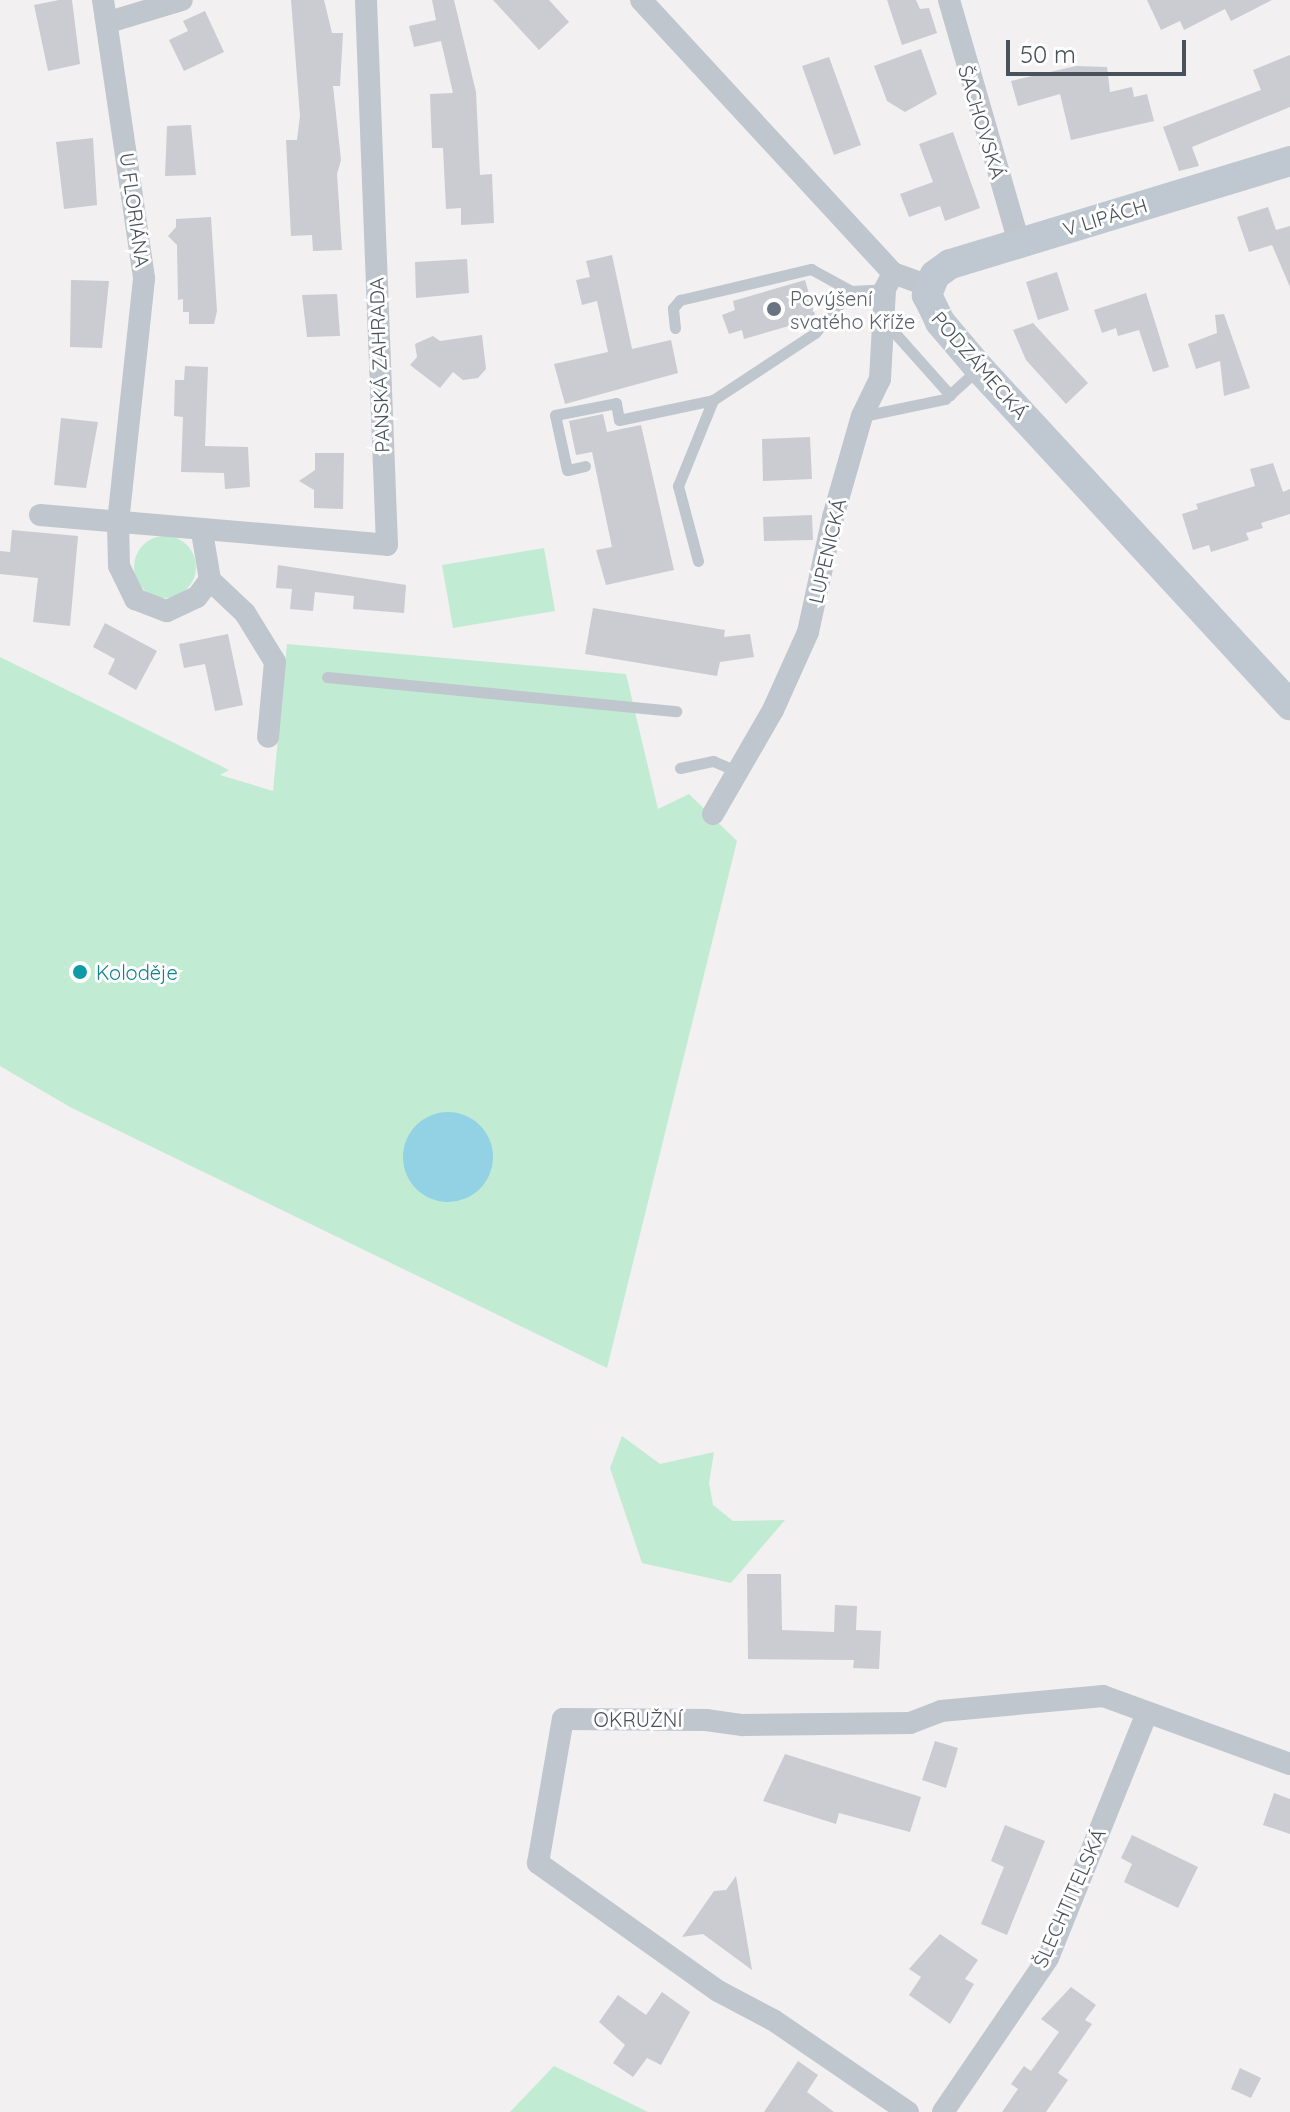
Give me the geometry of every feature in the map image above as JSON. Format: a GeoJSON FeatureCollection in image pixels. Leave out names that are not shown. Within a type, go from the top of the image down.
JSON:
{"type":"FeatureCollection","features":[{"type":"Feature","properties":{"kind":"street","name":"U FLORIÁNA"},"geometry":{"type":"LineString","coordinates":[[103,0],[109,22],[144,279],[118,522]]}},
{"type":"Feature","properties":{"kind":"street"},"geometry":{"type":"LineString","coordinates":[[109,22],[182,0]]}},
{"type":"Feature","properties":{"kind":"street","name":"PANSKÁ ZAHRADA"},"geometry":{"type":"LineString","coordinates":[[40,515],[202,532],[387,545],[369,132],[371,14],[366,0]]}},
{"type":"Feature","properties":{"kind":"street","name":"PODZÁMECKÁ"},"geometry":{"type":"LineString","coordinates":[[641,0],[889,281],[928,286],[932,310],[979,368],[1290,705]]}},
{"type":"Feature","properties":{"kind":"street","name":"ŠACHOVSKÁ"},"geometry":{"type":"LineString","coordinates":[[949,0],[1019,243]]}},
{"type":"Feature","properties":{"kind":"street","name":"V LIPÁCH"},"geometry":{"type":"LineString","coordinates":[[928,286],[950,264],[1290,161]]}},
{"type":"Feature","properties":{"kind":"street","name":"LUPENICKÁ"},"geometry":{"type":"LineString","coordinates":[[713,814],[773,710],[808,632],[833,517],[862,416],[880,379],[882,318],[889,281]]}},
{"type":"Feature","properties":{"kind":"street"},"geometry":{"type":"LineString","coordinates":[[118,522],[123,585],[150,609],[183,607],[210,580]]}},
{"type":"Feature","properties":{"kind":"street"},"geometry":{"type":"LineString","coordinates":[[202,532],[210,580],[245,613],[275,662],[268,737]]}},
{"type":"Feature","properties":{"kind":"street","name":"OKRUŽNÍ"},"geometry":{"type":"LineString","coordinates":[[908,2112],[773,2020],[718,1991],[538,1863],[563,1719],[644,1715],[743,1725],[910,1723],[941,1711],[1103,1696],[1290,1764]]}},
{"type":"Feature","properties":{"kind":"street","name":"ŠLECHTITELSKÁ"},"geometry":{"type":"LineString","coordinates":[[943,2112],[1048,1958],[1147,1713]]}},
{"type":"Feature","properties":{"kind":"lane"},"geometry":{"type":"LineString","coordinates":[[675,328],[673,308],[680,300],[811,269],[851,291]]}},
{"type":"Feature","properties":{"kind":"lane"},"geometry":{"type":"LineString","coordinates":[[585,466],[567,470],[555,415],[616,403],[619,420],[713,400],[815,333],[851,291],[889,281]]}},
{"type":"Feature","properties":{"kind":"lane"},"geometry":{"type":"LineString","coordinates":[[882,318],[950,395]]}},
{"type":"Feature","properties":{"kind":"lane"},"geometry":{"type":"LineString","coordinates":[[862,416],[950,395],[979,368]]}},
{"type":"Feature","properties":{"kind":"lane"},"geometry":{"type":"LineString","coordinates":[[698,561],[678,486],[713,400]]}},
{"type":"Feature","properties":{"kind":"lane"},"geometry":{"type":"LineString","coordinates":[[327,677],[676,711]]}},
{"type":"Feature","properties":{"kind":"lane"},"geometry":{"type":"LineString","coordinates":[[680,768],[713,761],[737,771]]}},
{"type":"Feature","properties":{"kind":"green space"},"geometry":{"type":"Polygon","coordinates":[[[165,536],[187,545],[196,567],[187,589],[165,598],[143,589],[134,567],[143,545],[165,536]]]}},
{"type":"Feature","properties":{"kind":"green space"},"geometry":{"type":"Polygon","coordinates":[[[544,548],[555,611],[453,628],[442,565],[544,548]]]}},
{"type":"Feature","properties":{"kind":"green space"},"geometry":{"type":"Polygon","coordinates":[[[287,644],[626,674],[658,809],[689,794],[737,841],[607,1368],[70,1107],[0,1066],[0,657],[229,770],[220,775],[273,791],[287,644]]]}},
{"type":"Feature","properties":{"kind":"green space"},"geometry":{"type":"Polygon","coordinates":[[[622,1436],[660,1464],[714,1452],[709,1483],[713,1505],[733,1521],[785,1520],[731,1583],[642,1563],[610,1468],[622,1436]]]}},
{"type":"Feature","properties":{"kind":"green space"},"geometry":{"type":"Polygon","coordinates":[[[554,2066],[648,2112],[510,2112],[554,2066]]]}},
{"type":"Feature","properties":{"kind":"water"},"geometry":{"type":"Polygon","coordinates":[[[448,1112],[465,1115],[480,1125],[490,1140],[493,1157],[490,1174],[480,1189],[465,1199],[448,1202],[431,1199],[416,1189],[406,1174],[403,1157],[406,1140],[416,1125],[431,1115],[448,1112]]]}},
{"type":"Feature","properties":{"kind":"building"},"geometry":{"type":"Polygon","coordinates":[[[72,0],[80,64],[48,71],[34,5],[72,0]]]}},
{"type":"Feature","properties":{"kind":"building"},"geometry":{"type":"Polygon","coordinates":[[[291,0],[324,0],[332,33],[343,33],[340,86],[333,86],[341,160],[337,174],[342,250],[313,251],[312,235],[291,236],[286,140],[297,140],[300,116],[291,0]]]}},
{"type":"Feature","properties":{"kind":"building"},"geometry":{"type":"Polygon","coordinates":[[[432,0],[454,0],[476,92],[480,175],[492,174],[494,223],[461,225],[461,208],[446,209],[443,148],[432,148],[430,94],[453,93],[441,41],[414,47],[409,26],[436,20],[432,0]]]}},
{"type":"Feature","properties":{"kind":"building"},"geometry":{"type":"Polygon","coordinates":[[[493,0],[549,0],[569,22],[539,50],[493,0]]]}},
{"type":"Feature","properties":{"kind":"building"},"geometry":{"type":"Polygon","coordinates":[[[887,0],[916,0],[920,9],[929,8],[937,33],[902,45],[887,0]]]}},
{"type":"Feature","properties":{"kind":"building"},"geometry":{"type":"Polygon","coordinates":[[[1147,0],[1272,0],[1231,21],[1225,9],[1184,30],[1180,21],[1161,30],[1147,0]]]}},
{"type":"Feature","properties":{"kind":"building"},"geometry":{"type":"Polygon","coordinates":[[[205,11],[224,52],[184,71],[169,40],[188,31],[183,21],[205,11]]]}},
{"type":"Feature","properties":{"kind":"building"},"geometry":{"type":"Polygon","coordinates":[[[921,49],[937,94],[905,112],[887,101],[874,66],[921,49]]]}},
{"type":"Feature","properties":{"kind":"building"},"geometry":{"type":"Polygon","coordinates":[[[1290,55],[1290,107],[1192,147],[1199,166],[1179,171],[1163,127],[1261,90],[1253,70],[1290,55]]]}},
{"type":"Feature","properties":{"kind":"building"},"geometry":{"type":"Polygon","coordinates":[[[829,57],[861,145],[834,155],[802,66],[829,57]]]}},
{"type":"Feature","properties":{"kind":"building"},"geometry":{"type":"Polygon","coordinates":[[[1076,66],[1107,67],[1110,92],[1132,87],[1134,97],[1147,94],[1154,121],[1071,140],[1060,94],[1018,106],[1011,81],[1076,66]]]}},
{"type":"Feature","properties":{"kind":"building"},"geometry":{"type":"Polygon","coordinates":[[[191,125],[196,175],[165,176],[167,126],[191,125]]]}},
{"type":"Feature","properties":{"kind":"building"},"geometry":{"type":"Polygon","coordinates":[[[953,132],[980,208],[945,221],[940,206],[909,217],[900,194],[933,182],[919,144],[953,132]]]}},
{"type":"Feature","properties":{"kind":"building"},"geometry":{"type":"Polygon","coordinates":[[[93,138],[97,205],[64,209],[56,142],[93,138]]]}},
{"type":"Feature","properties":{"kind":"building"},"geometry":{"type":"Polygon","coordinates":[[[1268,207],[1276,230],[1290,226],[1290,287],[1272,245],[1249,252],[1237,217],[1268,207]]]}},
{"type":"Feature","properties":{"kind":"building"},"geometry":{"type":"Polygon","coordinates":[[[211,217],[217,311],[214,324],[189,324],[189,312],[183,312],[183,299],[178,300],[177,245],[168,236],[176,227],[176,219],[211,217]]]}},
{"type":"Feature","properties":{"kind":"building"},"geometry":{"type":"Polygon","coordinates":[[[612,255],[632,349],[671,340],[678,373],[565,404],[554,364],[608,352],[597,301],[582,305],[576,280],[590,277],[586,261],[612,255]]]}},
{"type":"Feature","properties":{"kind":"building"},"geometry":{"type":"Polygon","coordinates":[[[467,259],[469,293],[416,298],[415,262],[467,259]]]}},
{"type":"Feature","properties":{"kind":"building"},"geometry":{"type":"Polygon","coordinates":[[[1057,272],[1069,310],[1038,320],[1026,282],[1057,272]]]}},
{"type":"Feature","properties":{"kind":"building"},"geometry":{"type":"Polygon","coordinates":[[[71,280],[109,281],[102,348],[70,347],[71,280]]]}},
{"type":"Feature","properties":{"kind":"building","name":"Povýšení svatého Kříže"},"geometry":{"type":"Polygon","coordinates":[[[805,280],[816,318],[744,339],[742,330],[729,334],[722,315],[735,310],[733,301],[805,280]]]}},
{"type":"Feature","properties":{"kind":"building"},"geometry":{"type":"Polygon","coordinates":[[[1146,293],[1169,367],[1153,372],[1139,330],[1118,336],[1116,328],[1102,333],[1094,310],[1146,293]]]}},
{"type":"Feature","properties":{"kind":"building"},"geometry":{"type":"Polygon","coordinates":[[[337,294],[340,336],[307,337],[302,295],[337,294]]]}},
{"type":"Feature","properties":{"kind":"building"},"geometry":{"type":"Polygon","coordinates":[[[1224,314],[1250,388],[1224,396],[1220,361],[1196,369],[1188,344],[1217,333],[1215,315],[1224,314]]]}},
{"type":"Feature","properties":{"kind":"building"},"geometry":{"type":"Polygon","coordinates":[[[1033,323],[1088,383],[1066,404],[1026,360],[1013,330],[1033,323]]]}},
{"type":"Feature","properties":{"kind":"building"},"geometry":{"type":"Polygon","coordinates":[[[482,335],[486,369],[478,378],[463,380],[453,372],[440,388],[410,365],[417,357],[415,344],[433,336],[440,341],[482,335]]]}},
{"type":"Feature","properties":{"kind":"building"},"geometry":{"type":"Polygon","coordinates":[[[185,366],[208,367],[205,446],[248,447],[250,487],[225,489],[224,473],[181,472],[183,417],[174,416],[175,380],[184,380],[185,366]]]}},
{"type":"Feature","properties":{"kind":"building"},"geometry":{"type":"Polygon","coordinates":[[[603,414],[607,432],[641,425],[674,570],[606,585],[596,550],[612,547],[592,452],[576,455],[569,421],[603,414]]]}},
{"type":"Feature","properties":{"kind":"building"},"geometry":{"type":"Polygon","coordinates":[[[61,418],[98,422],[86,488],[54,485],[61,418]]]}},
{"type":"Feature","properties":{"kind":"building"},"geometry":{"type":"Polygon","coordinates":[[[810,437],[812,479],[763,481],[762,439],[810,437]]]}},
{"type":"Feature","properties":{"kind":"building"},"geometry":{"type":"Polygon","coordinates":[[[315,453],[344,453],[343,509],[314,508],[314,490],[299,481],[315,470],[315,453]]]}},
{"type":"Feature","properties":{"kind":"building"},"geometry":{"type":"Polygon","coordinates":[[[1273,463],[1283,492],[1290,489],[1290,514],[1261,523],[1263,528],[1246,533],[1249,540],[1211,552],[1209,545],[1193,550],[1182,514],[1198,509],[1196,504],[1255,486],[1250,469],[1273,463]]]}},
{"type":"Feature","properties":{"kind":"building"},"geometry":{"type":"Polygon","coordinates":[[[812,515],[813,540],[764,541],[763,517],[812,515]]]}},
{"type":"Feature","properties":{"kind":"building"},"geometry":{"type":"Polygon","coordinates":[[[12,530],[78,536],[70,626],[33,622],[38,578],[0,574],[0,551],[10,552],[12,530]]]}},
{"type":"Feature","properties":{"kind":"building"},"geometry":{"type":"Polygon","coordinates":[[[278,565],[406,585],[404,613],[353,609],[354,596],[315,592],[313,611],[290,609],[292,589],[276,588],[278,565]]]}},
{"type":"Feature","properties":{"kind":"building"},"geometry":{"type":"Polygon","coordinates":[[[593,608],[725,630],[724,637],[750,634],[754,657],[720,662],[717,676],[585,654],[593,608]]]}},
{"type":"Feature","properties":{"kind":"building"},"geometry":{"type":"Polygon","coordinates":[[[105,623],[157,651],[136,690],[108,674],[115,659],[93,647],[105,623]]]}},
{"type":"Feature","properties":{"kind":"building"},"geometry":{"type":"Polygon","coordinates":[[[228,634],[243,705],[215,711],[205,664],[184,668],[179,644],[228,634]]]}},
{"type":"Feature","properties":{"kind":"building"},"geometry":{"type":"Polygon","coordinates":[[[747,1574],[781,1574],[782,1630],[834,1632],[835,1605],[857,1606],[856,1630],[881,1631],[879,1669],[853,1668],[854,1660],[748,1659],[747,1574]]]}},
{"type":"Feature","properties":{"kind":"building"},"geometry":{"type":"Polygon","coordinates":[[[935,1741],[958,1748],[946,1788],[922,1780],[935,1741]]]}},
{"type":"Feature","properties":{"kind":"building"},"geometry":{"type":"Polygon","coordinates":[[[785,1754],[921,1797],[910,1832],[839,1813],[836,1824],[763,1801],[785,1754]]]}},
{"type":"Feature","properties":{"kind":"building"},"geometry":{"type":"Polygon","coordinates":[[[1274,1793],[1290,1799],[1290,1834],[1263,1825],[1274,1793]]]}},
{"type":"Feature","properties":{"kind":"building"},"geometry":{"type":"Polygon","coordinates":[[[1005,1825],[1045,1841],[1007,1935],[981,1924],[1004,1867],[991,1861],[1005,1825]]]}},
{"type":"Feature","properties":{"kind":"building"},"geometry":{"type":"Polygon","coordinates":[[[1132,1835],[1198,1867],[1178,1908],[1124,1882],[1132,1864],[1121,1858],[1132,1835]]]}},
{"type":"Feature","properties":{"kind":"building"},"geometry":{"type":"Polygon","coordinates":[[[736,1876],[752,1970],[703,1934],[682,1937],[714,1891],[726,1890],[736,1876]]]}},
{"type":"Feature","properties":{"kind":"building"},"geometry":{"type":"Polygon","coordinates":[[[940,1934],[978,1960],[965,1979],[974,1984],[950,2024],[909,1995],[921,1977],[909,1969],[940,1934]]]}},
{"type":"Feature","properties":{"kind":"building"},"geometry":{"type":"Polygon","coordinates":[[[1071,1987],[1096,2005],[1085,2020],[1092,2024],[1058,2073],[1068,2080],[1046,2112],[1002,2112],[1018,2089],[1011,2084],[1024,2066],[1031,2071],[1059,2032],[1041,2019],[1071,1987]]]}},
{"type":"Feature","properties":{"kind":"building"},"geometry":{"type":"Polygon","coordinates":[[[662,1992],[690,2012],[661,2065],[647,2058],[633,2077],[613,2063],[625,2045],[599,2022],[618,1995],[646,2015],[662,1992]]]}},
{"type":"Feature","properties":{"kind":"building"},"geometry":{"type":"Polygon","coordinates":[[[798,2061],[818,2075],[807,2092],[834,2112],[764,2112],[798,2061]]]}},
{"type":"Feature","properties":{"kind":"building"},"geometry":{"type":"Polygon","coordinates":[[[1240,2068],[1261,2078],[1251,2098],[1231,2089],[1240,2068]]]}},
{"type":"Feature","properties":{"kind":"place","name":"Povýšení svatého Kříže"},"geometry":{"type":"Point","coordinates":[774,309]}},
{"type":"Feature","properties":{"kind":"place","name":"Koloděje"},"geometry":{"type":"Point","coordinates":[80,972]}}]}
